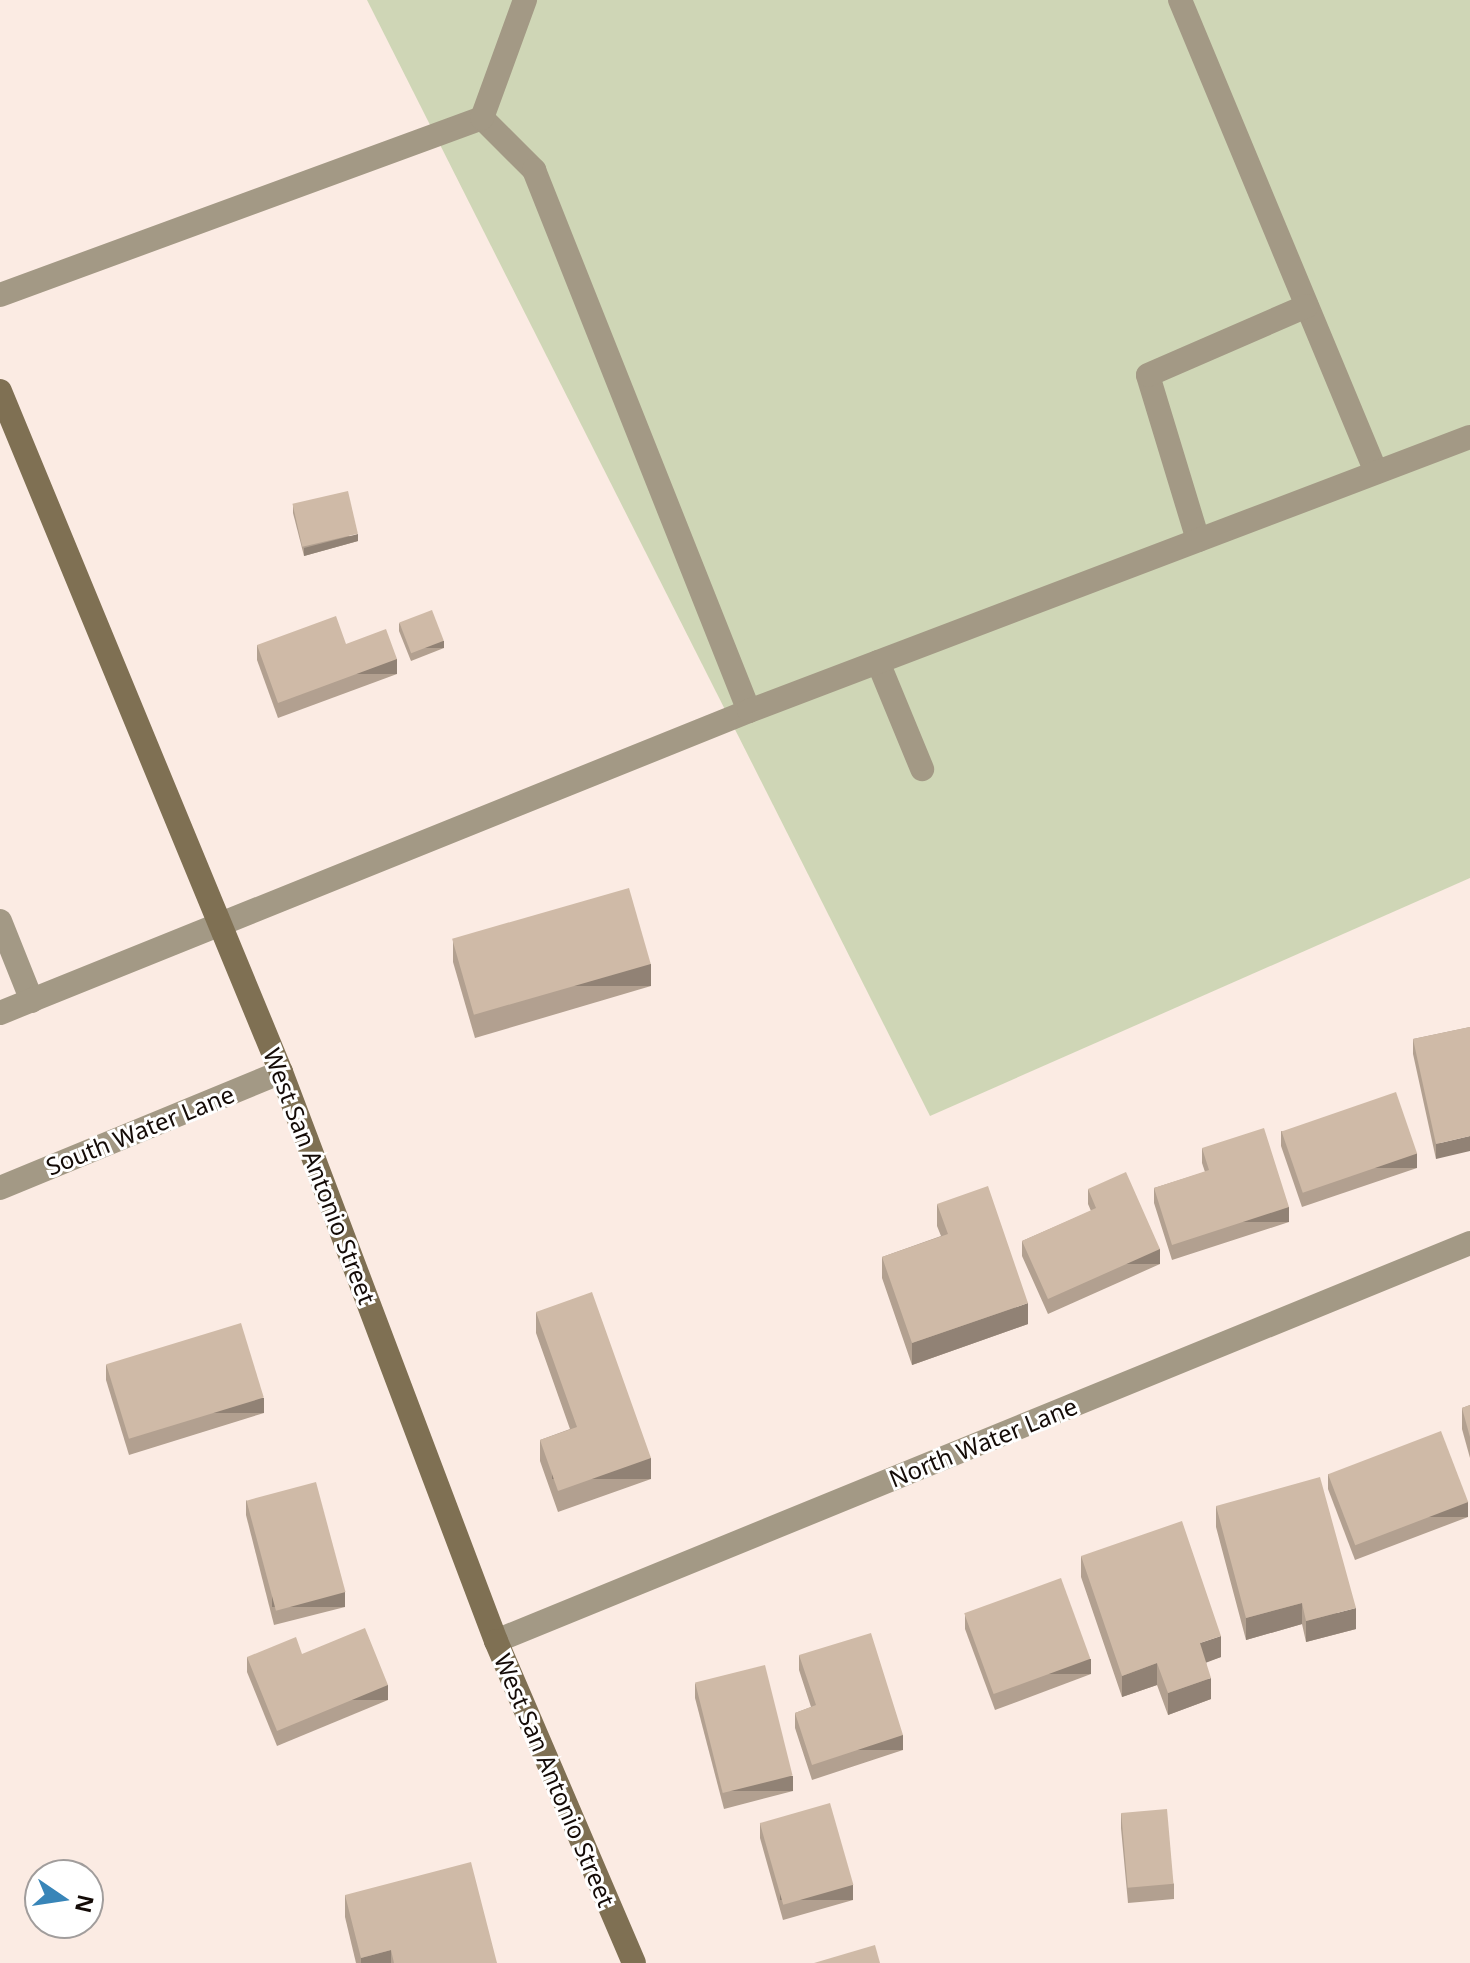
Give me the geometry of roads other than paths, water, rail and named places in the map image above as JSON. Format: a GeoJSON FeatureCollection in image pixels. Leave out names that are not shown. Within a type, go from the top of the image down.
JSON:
{"type":"FeatureCollection","features":[{"type":"Feature","properties":{"kind":"street"},"geometry":{"type":"LineString","coordinates":[[0,295],[482,118],[525,0]]}},
{"type":"Feature","properties":{"kind":"street"},"geometry":{"type":"LineString","coordinates":[[1180,0],[1376,472]]}},
{"type":"Feature","properties":{"kind":"street"},"geometry":{"type":"LineString","coordinates":[[482,118],[534,170],[749,711]]}},
{"type":"Feature","properties":{"kind":"street"},"geometry":{"type":"LineString","coordinates":[[1198,540],[1148,375],[1307,306]]}},
{"type":"Feature","properties":{"kind":"street","name":"West San Antonio Street"},"geometry":{"type":"LineString","coordinates":[[0,391],[281,1072],[496,1641],[634,1963]]}},
{"type":"Feature","properties":{"kind":"street"},"geometry":{"type":"LineString","coordinates":[[0,1013],[221,927],[749,711],[1470,437]]}},
{"type":"Feature","properties":{"kind":"street"},"geometry":{"type":"LineString","coordinates":[[878,662],[922,769]]}},
{"type":"Feature","properties":{"kind":"street"},"geometry":{"type":"LineString","coordinates":[[0,921],[32,1001]]}},
{"type":"Feature","properties":{"kind":"street","name":"South Water Lane"},"geometry":{"type":"LineString","coordinates":[[0,1188],[281,1072]]}},
{"type":"Feature","properties":{"kind":"street","name":"North Water Lane"},"geometry":{"type":"LineString","coordinates":[[496,1641],[1470,1243]]}}]}
